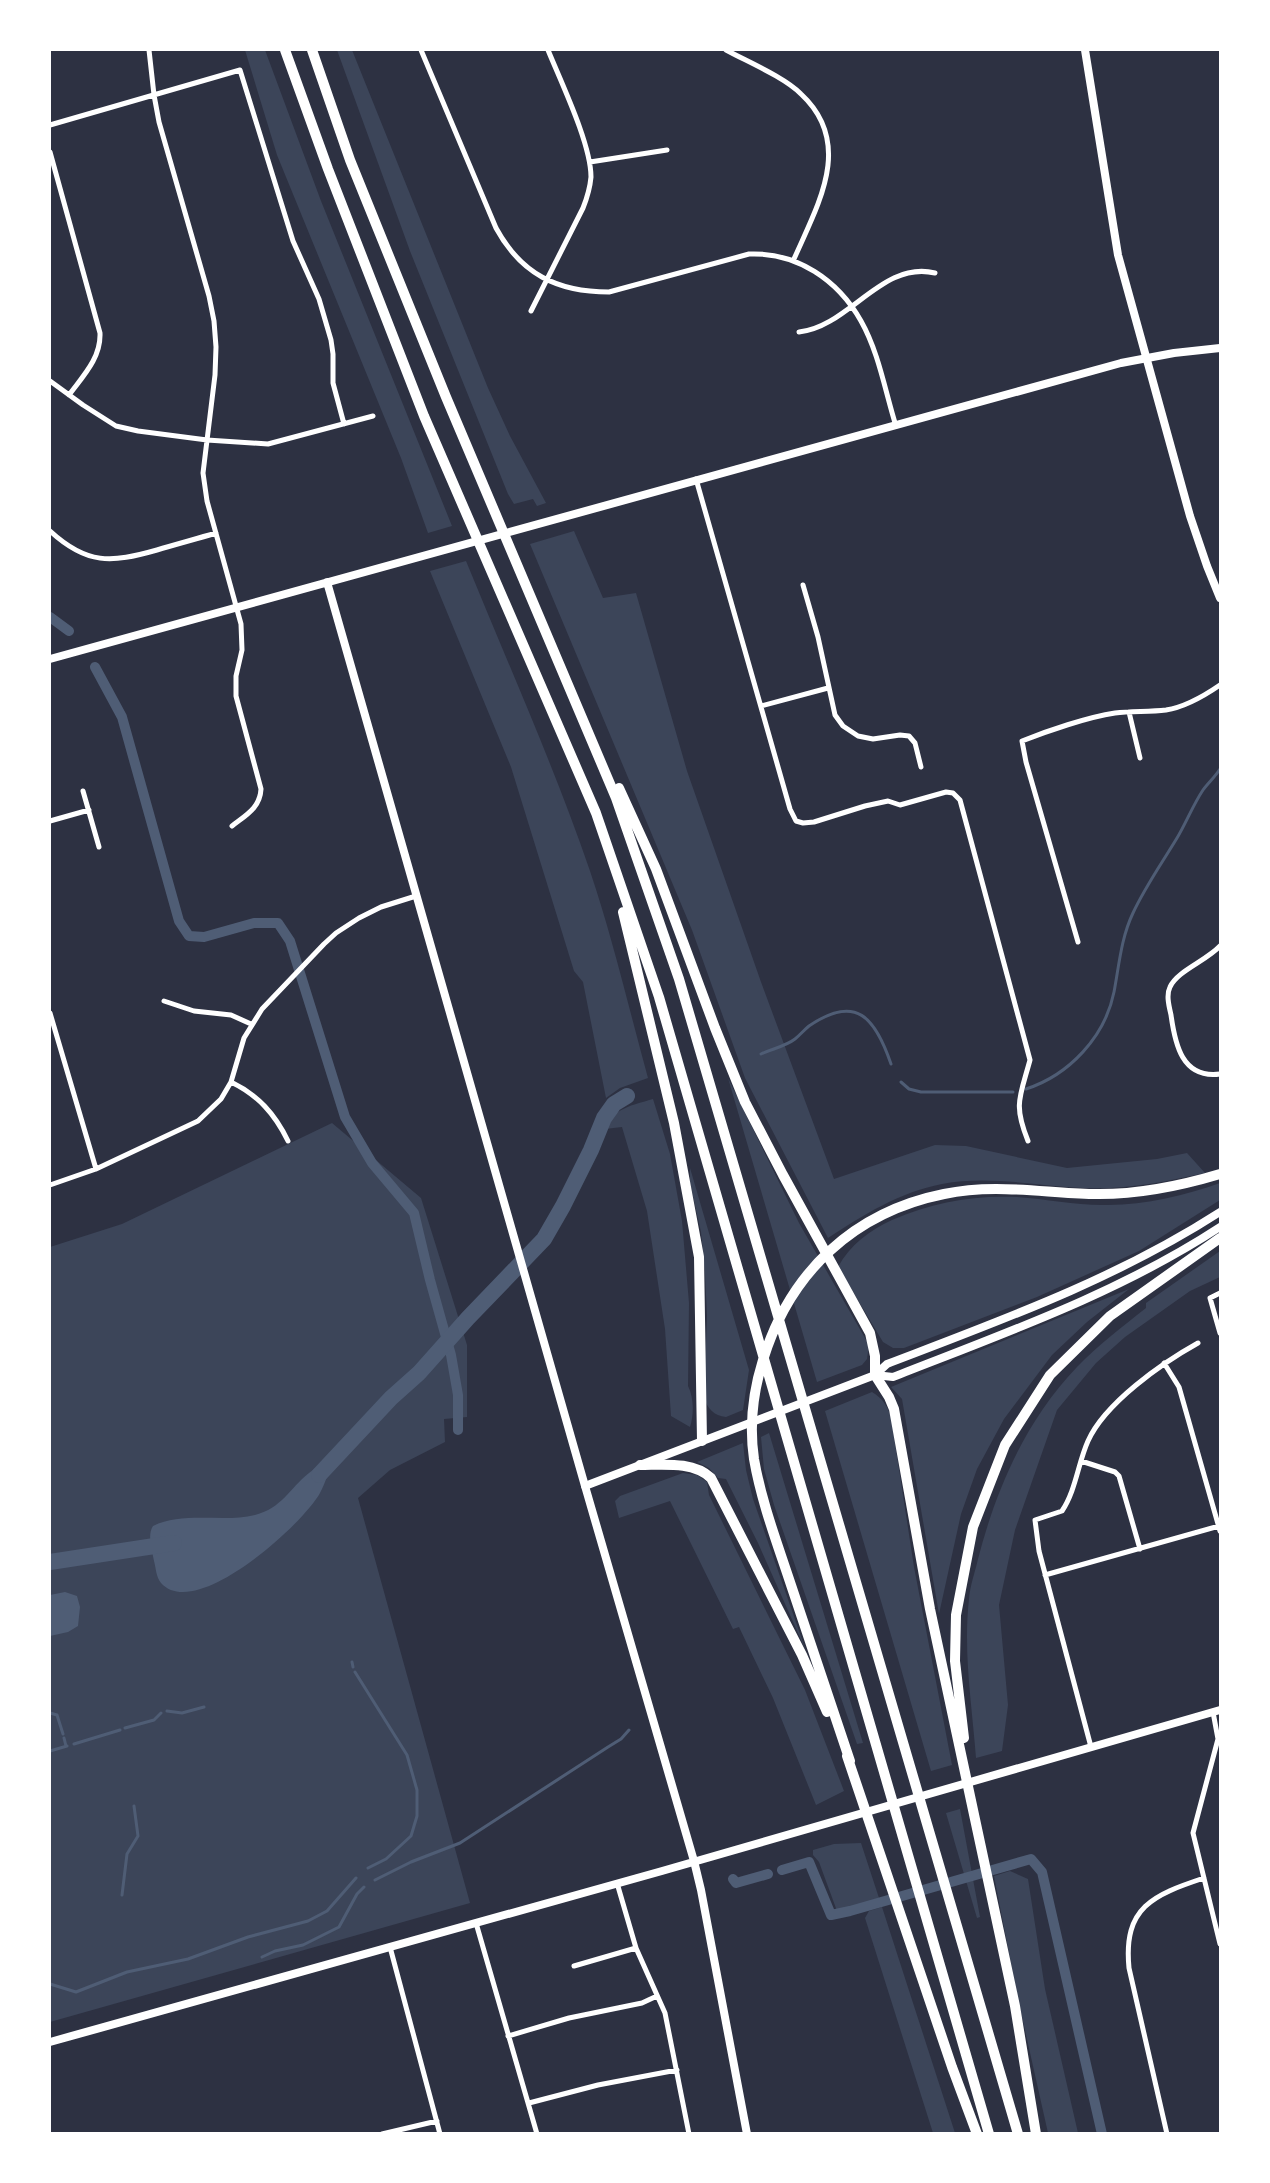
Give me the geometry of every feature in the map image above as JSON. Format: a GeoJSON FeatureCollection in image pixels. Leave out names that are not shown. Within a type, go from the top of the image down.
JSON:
{"type":"FeatureCollection","features":[{"type":"Feature","properties":{"kind":"highway"},"geometry":{"type":"LineString","coordinates":[[285,50],[328,169],[424,416],[596,813],[659,997],[989,2133]]}},
{"type":"Feature","properties":{"kind":"highway"},"geometry":{"type":"LineString","coordinates":[[312,50],[350,160],[446,397],[616,798],[679,979],[1017,2133]]}},
{"type":"Feature","properties":{"kind":"highway"},"geometry":{"type":"LineString","coordinates":[[513,555],[656,869],[745,1102],[870,1333],[875,1356],[875,1375],[894,1409],[930,1609],[1015,2006],[1036,2133]]}},
{"type":"Feature","properties":{"kind":"highway"},"geometry":{"type":"LineString","coordinates":[[608,848],[674,1123],[699,1257],[702,1441]]}},
{"type":"Feature","properties":{"kind":"highway"},"geometry":{"type":"LineString","coordinates":[[977,2133],[948,2055],[772,1527],[754,1460],[752,1430],[754,1396],[760,1372],[774,1328],[800,1281],[831,1248],[884,1214],[946,1193],[999,1188],[1106,1194],[1149,1191],[1221,1174]]}},
{"type":"Feature","properties":{"kind":"highway"},"geometry":{"type":"LineString","coordinates":[[977,1828],[959,1695],[956,1615],[973,1527],[1005,1445],[1050,1375],[1110,1317],[1221,1238]]}},
{"type":"Feature","properties":{"kind":"highway"},"geometry":{"type":"LineString","coordinates":[[640,1465],[680,1465],[705,1472],[711,1478],[802,1655],[850,1761]]}},
{"type":"Feature","properties":{"kind":"main road"},"geometry":{"type":"LineString","coordinates":[[1085,50],[1113,229],[1190,516],[1221,598]]}},
{"type":"Feature","properties":{"kind":"main road"},"geometry":{"type":"LineString","coordinates":[[50,659],[1104,368],[1147,358],[1221,348]]}},
{"type":"Feature","properties":{"kind":"main road"},"geometry":{"type":"LineString","coordinates":[[327,582],[694,1861],[747,2133]]}},
{"type":"Feature","properties":{"kind":"main road"},"geometry":{"type":"LineString","coordinates":[[585,1486],[875,1375],[887,1364],[1102,1279],[1171,1243],[1221,1212]]}},
{"type":"Feature","properties":{"kind":"main road"},"geometry":{"type":"LineString","coordinates":[[875,1375],[893,1377],[1078,1304],[1153,1267],[1221,1227]]}},
{"type":"Feature","properties":{"kind":"main road"},"geometry":{"type":"LineString","coordinates":[[50,2042],[1217,1711]]}},
{"type":"Feature","properties":{"kind":"street"},"geometry":{"type":"LineString","coordinates":[[149,50],[154,95],[164,139],[209,296],[214,321],[215,375],[203,480],[237,607],[243,640],[242,655],[236,676],[236,696],[261,789],[256,806],[232,826]]}},
{"type":"Feature","properties":{"kind":"street"},"geometry":{"type":"LineString","coordinates":[[421,50],[496,228],[504,244],[516,259],[547,281],[589,292],[609,292],[749,254],[766,253],[794,259],[820,274],[851,306],[870,339],[896,426]]}},
{"type":"Feature","properties":{"kind":"street"},"geometry":{"type":"LineString","coordinates":[[531,311],[589,193],[590,162],[548,50]]}},
{"type":"Feature","properties":{"kind":"street"},"geometry":{"type":"LineString","coordinates":[[726,50],[801,93],[814,108],[824,129],[830,150],[828,171],[823,192],[794,259]]}},
{"type":"Feature","properties":{"kind":"street"},"geometry":{"type":"LineString","coordinates":[[50,125],[240,70],[293,241],[319,298],[332,340],[333,383],[344,424]]}},
{"type":"Feature","properties":{"kind":"street"},"geometry":{"type":"LineString","coordinates":[[590,162],[667,150]]}},
{"type":"Feature","properties":{"kind":"street"},"geometry":{"type":"LineString","coordinates":[[50,152],[100,333],[100,345],[94,361],[69,395]]}},
{"type":"Feature","properties":{"kind":"street"},"geometry":{"type":"LineString","coordinates":[[798,332],[822,327],[883,284],[911,271],[923,270],[935,273]]}},
{"type":"Feature","properties":{"kind":"street"},"geometry":{"type":"LineString","coordinates":[[50,381],[116,426],[207,440],[268,444],[373,416]]}},
{"type":"Feature","properties":{"kind":"street"},"geometry":{"type":"LineString","coordinates":[[696,479],[790,809],[796,821],[803,824],[814,822],[865,806],[888,801],[900,805],[946,792],[953,793],[960,800],[1030,1060],[1018,1102],[1019,1119],[1028,1141]]}},
{"type":"Feature","properties":{"kind":"street"},"geometry":{"type":"LineString","coordinates":[[50,531],[79,553],[106,560],[132,557],[216,533]]}},
{"type":"Feature","properties":{"kind":"street"},"geometry":{"type":"LineString","coordinates":[[803,585],[818,637],[835,715],[843,726],[858,736],[873,739],[909,736],[915,743],[921,767]]}},
{"type":"Feature","properties":{"kind":"street"},"geometry":{"type":"LineString","coordinates":[[1078,942],[1022,741],[1113,713],[1169,710],[1198,699],[1221,685]]}},
{"type":"Feature","properties":{"kind":"street"},"geometry":{"type":"LineString","coordinates":[[761,706],[828,688]]}},
{"type":"Feature","properties":{"kind":"street"},"geometry":{"type":"LineString","coordinates":[[1129,712],[1140,758]]}},
{"type":"Feature","properties":{"kind":"street"},"geometry":{"type":"LineString","coordinates":[[83,791],[99,847]]}},
{"type":"Feature","properties":{"kind":"street"},"geometry":{"type":"LineString","coordinates":[[50,821],[89,810]]}},
{"type":"Feature","properties":{"kind":"street"},"geometry":{"type":"LineString","coordinates":[[50,1185],[96,1169],[198,1121],[221,1099],[231,1082],[244,1038],[251,1024],[262,1009],[304,965],[336,933],[359,918],[381,907],[416,896]]}},
{"type":"Feature","properties":{"kind":"street"},"geometry":{"type":"LineString","coordinates":[[1221,946],[1211,956],[1176,978],[1168,993],[1176,1044],[1180,1055],[1193,1069],[1202,1073],[1221,1074]]}},
{"type":"Feature","properties":{"kind":"street"},"geometry":{"type":"LineString","coordinates":[[164,1001],[182,1008],[231,1015],[251,1024]]}},
{"type":"Feature","properties":{"kind":"street"},"geometry":{"type":"LineString","coordinates":[[50,1013],[96,1169]]}},
{"type":"Feature","properties":{"kind":"street"},"geometry":{"type":"LineString","coordinates":[[231,1082],[259,1099],[273,1115],[288,1141]]}},
{"type":"Feature","properties":{"kind":"street"},"geometry":{"type":"LineString","coordinates":[[1221,1293],[1210,1298],[1221,1333]]}},
{"type":"Feature","properties":{"kind":"street"},"geometry":{"type":"LineString","coordinates":[[1091,1747],[1039,1551],[1035,1520],[1062,1511],[1089,1439],[1095,1428],[1119,1401],[1164,1363],[1198,1343]]}},
{"type":"Feature","properties":{"kind":"street"},"geometry":{"type":"LineString","coordinates":[[1045,1575],[1220,1528],[1177,1381],[1164,1363]]}},
{"type":"Feature","properties":{"kind":"street"},"geometry":{"type":"LineString","coordinates":[[1081,1461],[1115,1472],[1119,1476],[1140,1549]]}},
{"type":"Feature","properties":{"kind":"street"},"geometry":{"type":"LineString","coordinates":[[1217,1711],[1218,1740],[1193,1833],[1221,1944]]}},
{"type":"Feature","properties":{"kind":"street"},"geometry":{"type":"LineString","coordinates":[[1167,2133],[1129,1968],[1127,1950],[1130,1933],[1145,1905],[1168,1890],[1204,1878]]}},
{"type":"Feature","properties":{"kind":"street"},"geometry":{"type":"LineString","coordinates":[[617,1883],[636,1948],[665,2013],[689,2133]]}},
{"type":"Feature","properties":{"kind":"street"},"geometry":{"type":"LineString","coordinates":[[476,1923],[537,2133]]}},
{"type":"Feature","properties":{"kind":"street"},"geometry":{"type":"LineString","coordinates":[[390,1947],[440,2133]]}},
{"type":"Feature","properties":{"kind":"street"},"geometry":{"type":"LineString","coordinates":[[574,1966],[636,1948]]}},
{"type":"Feature","properties":{"kind":"street"},"geometry":{"type":"LineString","coordinates":[[508,2036],[569,2018],[642,2003],[657,1996]]}},
{"type":"Feature","properties":{"kind":"street"},"geometry":{"type":"LineString","coordinates":[[529,2103],[598,2085],[677,2070]]}},
{"type":"Feature","properties":{"kind":"street"},"geometry":{"type":"LineString","coordinates":[[382,2133],[436,2121]]}},
{"type":"Feature","properties":{"kind":"shaded area"},"geometry":{"type":"Polygon","coordinates":[[[245,50],[265,50],[321,201],[452,526],[428,533],[401,458],[277,155],[245,50]]]}},
{"type":"Feature","properties":{"kind":"shaded area"},"geometry":{"type":"Polygon","coordinates":[[[337,50],[352,50],[488,388],[510,436],[546,503],[537,506],[533,499],[514,504],[508,494],[410,251],[337,50]]]}},
{"type":"Feature","properties":{"kind":"shaded area"},"geometry":{"type":"Polygon","coordinates":[[[574,531],[603,598],[636,593],[687,771],[761,982],[834,1179],[935,1145],[966,1146],[1067,1168],[1157,1159],[1187,1153],[1205,1173],[1114,1188],[1083,1188],[995,1181],[942,1184],[897,1199],[868,1213],[828,1238],[745,1078],[692,930],[530,544],[574,531]]]}},
{"type":"Feature","properties":{"kind":"shaded area"},"geometry":{"type":"Polygon","coordinates":[[[466,561],[546,754],[590,871],[648,1078],[620,1088],[606,1098],[583,982],[574,971],[511,767],[430,571],[466,561]]]}},
{"type":"Feature","properties":{"kind":"shaded area"},"geometry":{"type":"Polygon","coordinates":[[[728,1078],[799,1223],[869,1345],[867,1359],[862,1365],[817,1382],[728,1078]]]}},
{"type":"Feature","properties":{"kind":"shaded area"},"geometry":{"type":"Polygon","coordinates":[[[653,1099],[670,1154],[682,1221],[689,1303],[688,1386],[693,1406],[690,1427],[671,1416],[665,1329],[647,1211],[622,1127],[605,1129],[618,1112],[653,1099]]]}},
{"type":"Feature","properties":{"kind":"shaded area"},"geometry":{"type":"Polygon","coordinates":[[[332,1123],[421,1198],[467,1345],[467,1417],[444,1419],[445,1442],[390,1470],[358,1498],[470,1903],[50,2022],[50,1247],[122,1224],[332,1123]]]}},
{"type":"Feature","properties":{"kind":"shaded area"},"geometry":{"type":"Polygon","coordinates":[[[690,1168],[749,1370],[743,1410],[726,1417],[712,1411],[704,1397],[707,1316],[705,1273],[701,1232],[690,1183],[690,1168]]]}},
{"type":"Feature","properties":{"kind":"shaded area"},"geometry":{"type":"Polygon","coordinates":[[[1220,1183],[1220,1200],[1139,1251],[1037,1297],[904,1348],[893,1348],[883,1342],[838,1267],[855,1245],[876,1228],[907,1214],[938,1204],[1001,1197],[1122,1205],[1165,1199],[1220,1183]]]}},
{"type":"Feature","properties":{"kind":"shaded area"},"geometry":{"type":"Polygon","coordinates":[[[1220,1251],[1220,1277],[1190,1291],[1125,1337],[1096,1363],[1057,1410],[1015,1530],[999,1605],[1008,1705],[1002,1751],[976,1758],[967,1639],[971,1584],[994,1507],[1015,1457],[1043,1410],[1077,1367],[1110,1336],[1146,1308],[1146,1303],[1220,1251]]]}},
{"type":"Feature","properties":{"kind":"shaded area"},"geometry":{"type":"Polygon","coordinates":[[[1129,1289],[1087,1322],[1052,1355],[1004,1419],[977,1469],[961,1514],[939,1614],[902,1399],[891,1387],[1129,1289]]]}},
{"type":"Feature","properties":{"kind":"shaded area"},"geometry":{"type":"Polygon","coordinates":[[[872,1392],[884,1403],[891,1417],[914,1567],[952,1765],[931,1771],[825,1411],[872,1392]]]}},
{"type":"Feature","properties":{"kind":"shaded area"},"geometry":{"type":"Polygon","coordinates":[[[769,1433],[863,1743],[857,1744],[774,1505],[764,1469],[761,1437],[769,1433]]]}},
{"type":"Feature","properties":{"kind":"shaded area"},"geometry":{"type":"Polygon","coordinates":[[[743,1443],[753,1499],[806,1651],[758,1543],[726,1479],[718,1478],[709,1468],[697,1462],[743,1443]]]}},
{"type":"Feature","properties":{"kind":"shaded area"},"geometry":{"type":"Polygon","coordinates":[[[333,1458],[322,1489],[310,1507],[293,1526],[247,1564],[222,1580],[198,1590],[177,1592],[161,1583],[150,1543],[153,1526],[177,1519],[231,1518],[264,1512],[279,1503],[312,1471],[333,1458]]]}},
{"type":"Feature","properties":{"kind":"shaded area"},"geometry":{"type":"Polygon","coordinates":[[[683,1473],[697,1475],[707,1482],[709,1495],[805,1690],[844,1791],[816,1805],[773,1698],[739,1627],[733,1629],[670,1501],[619,1518],[615,1501],[620,1496],[683,1473]]]}},
{"type":"Feature","properties":{"kind":"shaded area"},"geometry":{"type":"Polygon","coordinates":[[[65,1592],[77,1596],[80,1607],[78,1626],[68,1632],[50,1636],[50,1595],[65,1592]]]}},
{"type":"Feature","properties":{"kind":"shaded area"},"geometry":{"type":"Polygon","coordinates":[[[960,1809],[980,1917],[977,1918],[946,1813],[960,1809]]]}},
{"type":"Feature","properties":{"kind":"shaded area"},"geometry":{"type":"Polygon","coordinates":[[[861,1843],[879,1898],[864,1905],[837,1911],[819,1862],[813,1855],[813,1850],[834,1844],[861,1843]]]}},
{"type":"Feature","properties":{"kind":"shaded area"},"geometry":{"type":"Polygon","coordinates":[[[1010,1871],[1028,1879],[1045,1989],[1078,2133],[1048,2133],[1018,1999],[994,1876],[1010,1871]]]}},
{"type":"Feature","properties":{"kind":"shaded area"},"geometry":{"type":"Polygon","coordinates":[[[882,1907],[955,2133],[933,2133],[865,1918],[869,1911],[882,1907]]]}},
{"type":"Feature","properties":{"kind":"waterway"},"geometry":{"type":"LineString","coordinates":[[50,617],[69,631]]}},
{"type":"Feature","properties":{"kind":"waterway"},"geometry":{"type":"LineString","coordinates":[[95,667],[122,717],[179,921],[189,936],[204,937],[254,923],[278,923],[290,941],[345,1117],[372,1163],[414,1213],[451,1355],[458,1395],[458,1430]]}},
{"type":"Feature","properties":{"kind":"waterway"},"geometry":{"type":"LineString","coordinates":[[1026,1089],[1057,1074],[1083,1052],[1094,1039],[1109,1009],[1123,942],[1133,913],[1199,796],[1220,769]]}},
{"type":"Feature","properties":{"kind":"waterway"},"geometry":{"type":"LineString","coordinates":[[761,1054],[783,1046],[825,1017],[839,1012],[851,1012],[862,1015],[870,1023],[878,1034],[891,1064]]}},
{"type":"Feature","properties":{"kind":"waterway"},"geometry":{"type":"LineString","coordinates":[[901,1082],[909,1089],[921,1092],[1013,1092]]}},
{"type":"Feature","properties":{"kind":"waterway"},"geometry":{"type":"LineString","coordinates":[[319,1475],[391,1398],[419,1373],[544,1239],[591,1150],[604,1118],[614,1104],[627,1096]]}},
{"type":"Feature","properties":{"kind":"waterway"},"geometry":{"type":"LineString","coordinates":[[50,1562],[174,1543]]}},
{"type":"Feature","properties":{"kind":"waterway"},"geometry":{"type":"LineString","coordinates":[[352,1662],[353,1667]]}},
{"type":"Feature","properties":{"kind":"waterway"},"geometry":{"type":"LineString","coordinates":[[355,1672],[407,1755],[417,1790],[417,1816],[411,1836],[386,1859],[368,1868]]}},
{"type":"Feature","properties":{"kind":"waterway"},"geometry":{"type":"LineString","coordinates":[[167,1711],[182,1713],[204,1707]]}},
{"type":"Feature","properties":{"kind":"waterway"},"geometry":{"type":"LineString","coordinates":[[50,1713],[57,1715],[63,1734]]}},
{"type":"Feature","properties":{"kind":"waterway"},"geometry":{"type":"LineString","coordinates":[[125,1728],[154,1720],[161,1713]]}},
{"type":"Feature","properties":{"kind":"waterway"},"geometry":{"type":"LineString","coordinates":[[74,1744],[120,1730]]}},
{"type":"Feature","properties":{"kind":"waterway"},"geometry":{"type":"LineString","coordinates":[[375,1880],[411,1862],[460,1843],[621,1739],[629,1730]]}},
{"type":"Feature","properties":{"kind":"waterway"},"geometry":{"type":"LineString","coordinates":[[64,1738],[66,1746]]}},
{"type":"Feature","properties":{"kind":"waterway"},"geometry":{"type":"LineString","coordinates":[[50,1751],[67,1746]]}},
{"type":"Feature","properties":{"kind":"waterway"},"geometry":{"type":"LineString","coordinates":[[122,1895],[127,1854],[138,1836],[134,1806]]}},
{"type":"Feature","properties":{"kind":"waterway"},"geometry":{"type":"LineString","coordinates":[[782,1870],[809,1862],[831,1915],[1031,1859],[1042,1872],[1102,2134]]}},
{"type":"Feature","properties":{"kind":"waterway"},"geometry":{"type":"LineString","coordinates":[[733,1879],[736,1883],[768,1874]]}},
{"type":"Feature","properties":{"kind":"waterway"},"geometry":{"type":"LineString","coordinates":[[50,1984],[76,1992],[127,1972],[188,1959],[248,1937],[308,1921],[327,1911],[356,1878]]}},
{"type":"Feature","properties":{"kind":"waterway"},"geometry":{"type":"LineString","coordinates":[[262,1957],[275,1951],[303,1945],[339,1927],[357,1894],[364,1887]]}}]}
